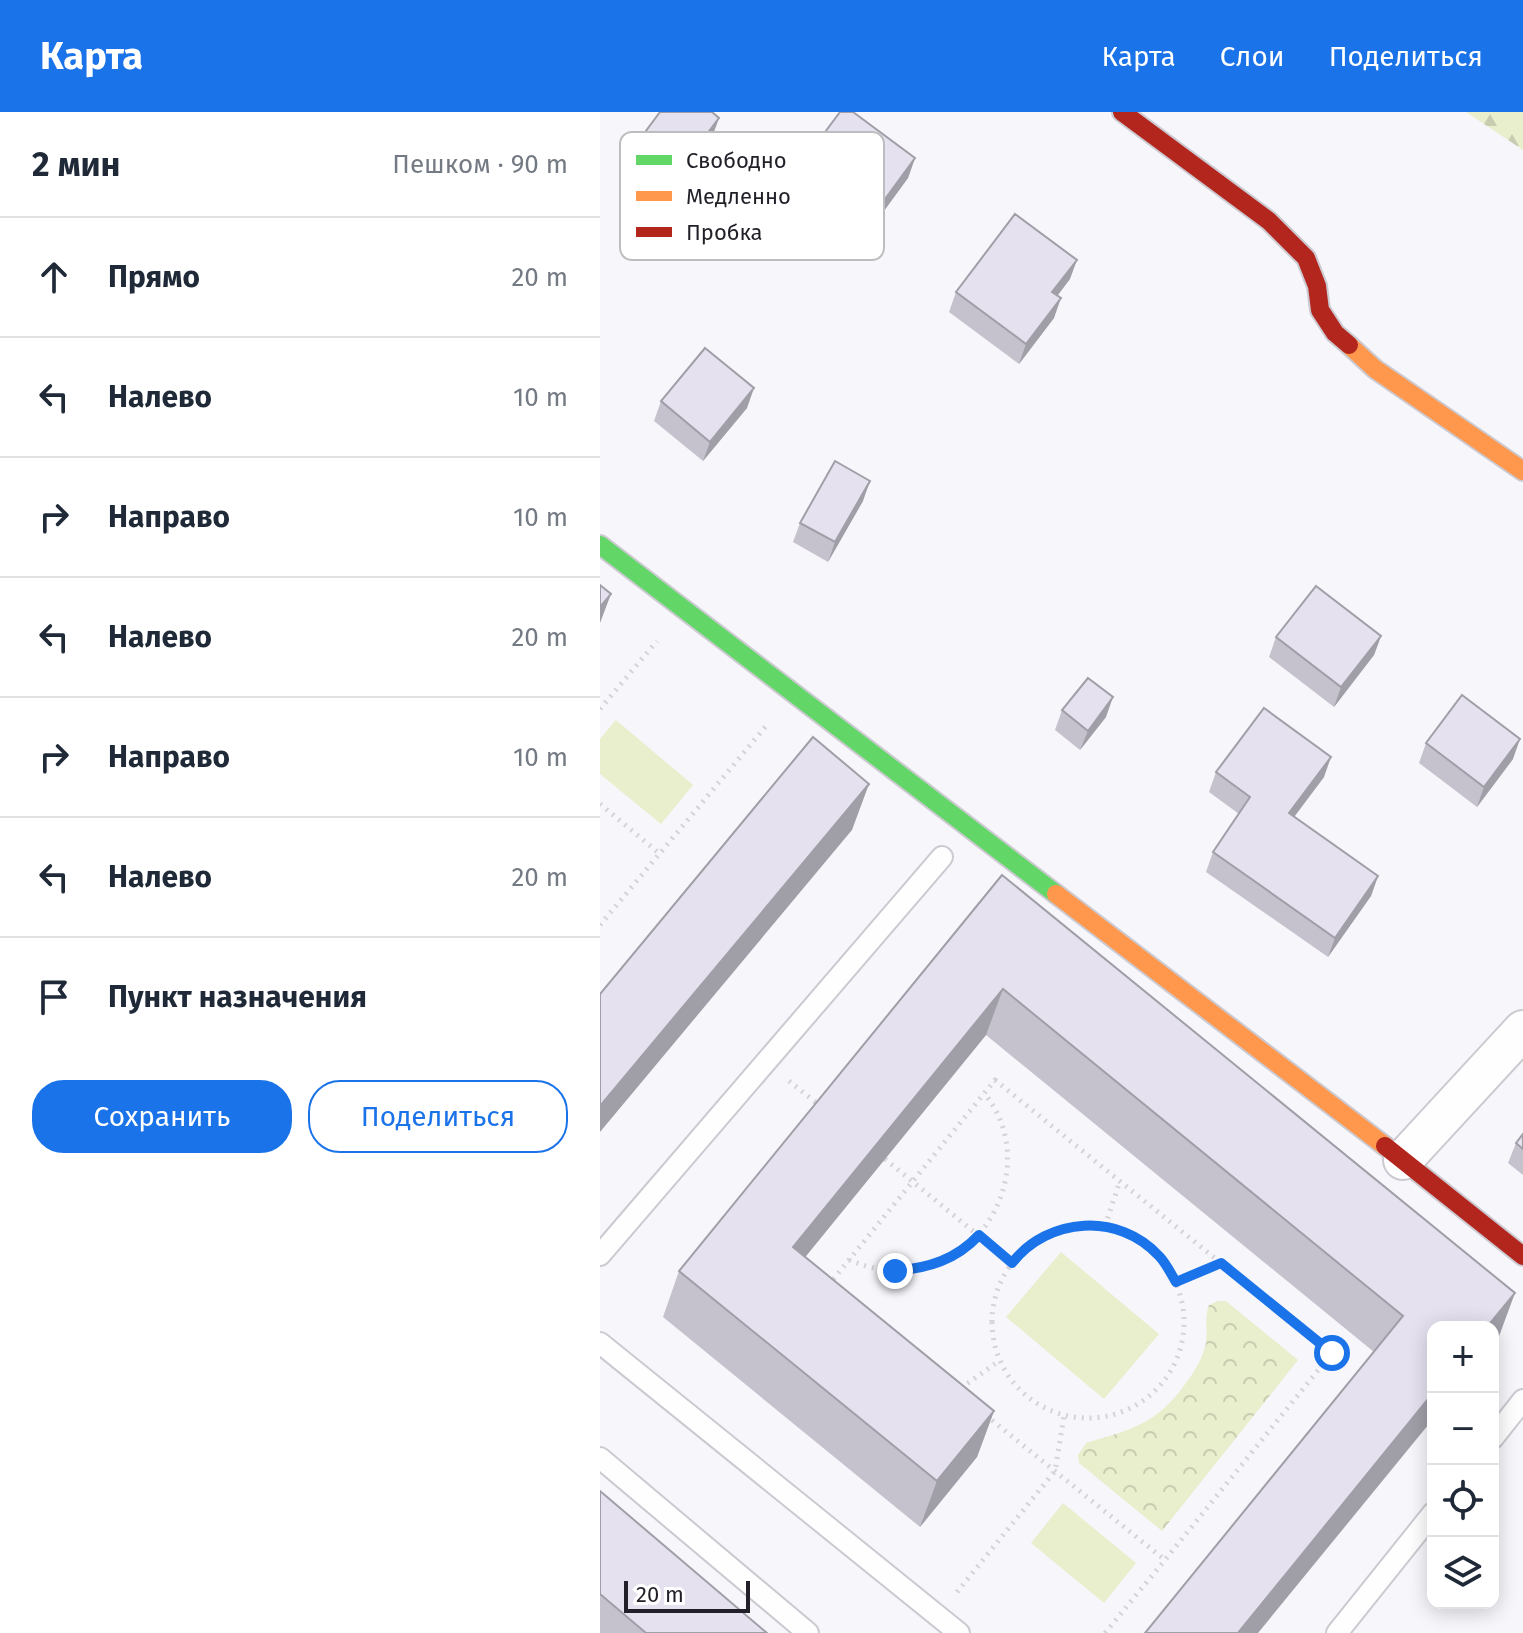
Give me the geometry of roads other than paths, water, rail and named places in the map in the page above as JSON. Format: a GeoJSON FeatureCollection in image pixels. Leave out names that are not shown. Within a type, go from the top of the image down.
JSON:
{"type":"FeatureCollection","features":[{"type":"Feature","properties":{"kind":"street"},"geometry":{"type":"LineString","coordinates":[[1122,112],[1269,221],[1306,258],[1317,286],[1320,310],[1335,333],[1375,369],[1523,471]]}},
{"type":"Feature","properties":{"kind":"street"},"geometry":{"type":"LineString","coordinates":[[600,545],[1403,1160],[1523,1256]]}},
{"type":"Feature","properties":{"kind":"street"},"geometry":{"type":"LineString","coordinates":[[1403,1160],[1523,1030]]}},
{"type":"Feature","properties":{"kind":"lane"},"geometry":{"type":"LineString","coordinates":[[600,1255],[942,857]]}},
{"type":"Feature","properties":{"kind":"lane"},"geometry":{"type":"LineString","coordinates":[[600,1343],[959,1633]]}},
{"type":"Feature","properties":{"kind":"lane"},"geometry":{"type":"LineString","coordinates":[[1499,1430],[1523,1400]]}},
{"type":"Feature","properties":{"kind":"lane"},"geometry":{"type":"LineString","coordinates":[[600,1458],[808,1633]]}},
{"type":"Feature","properties":{"kind":"lane"},"geometry":{"type":"LineString","coordinates":[[1337,1633],[1427,1520]]}}]}
